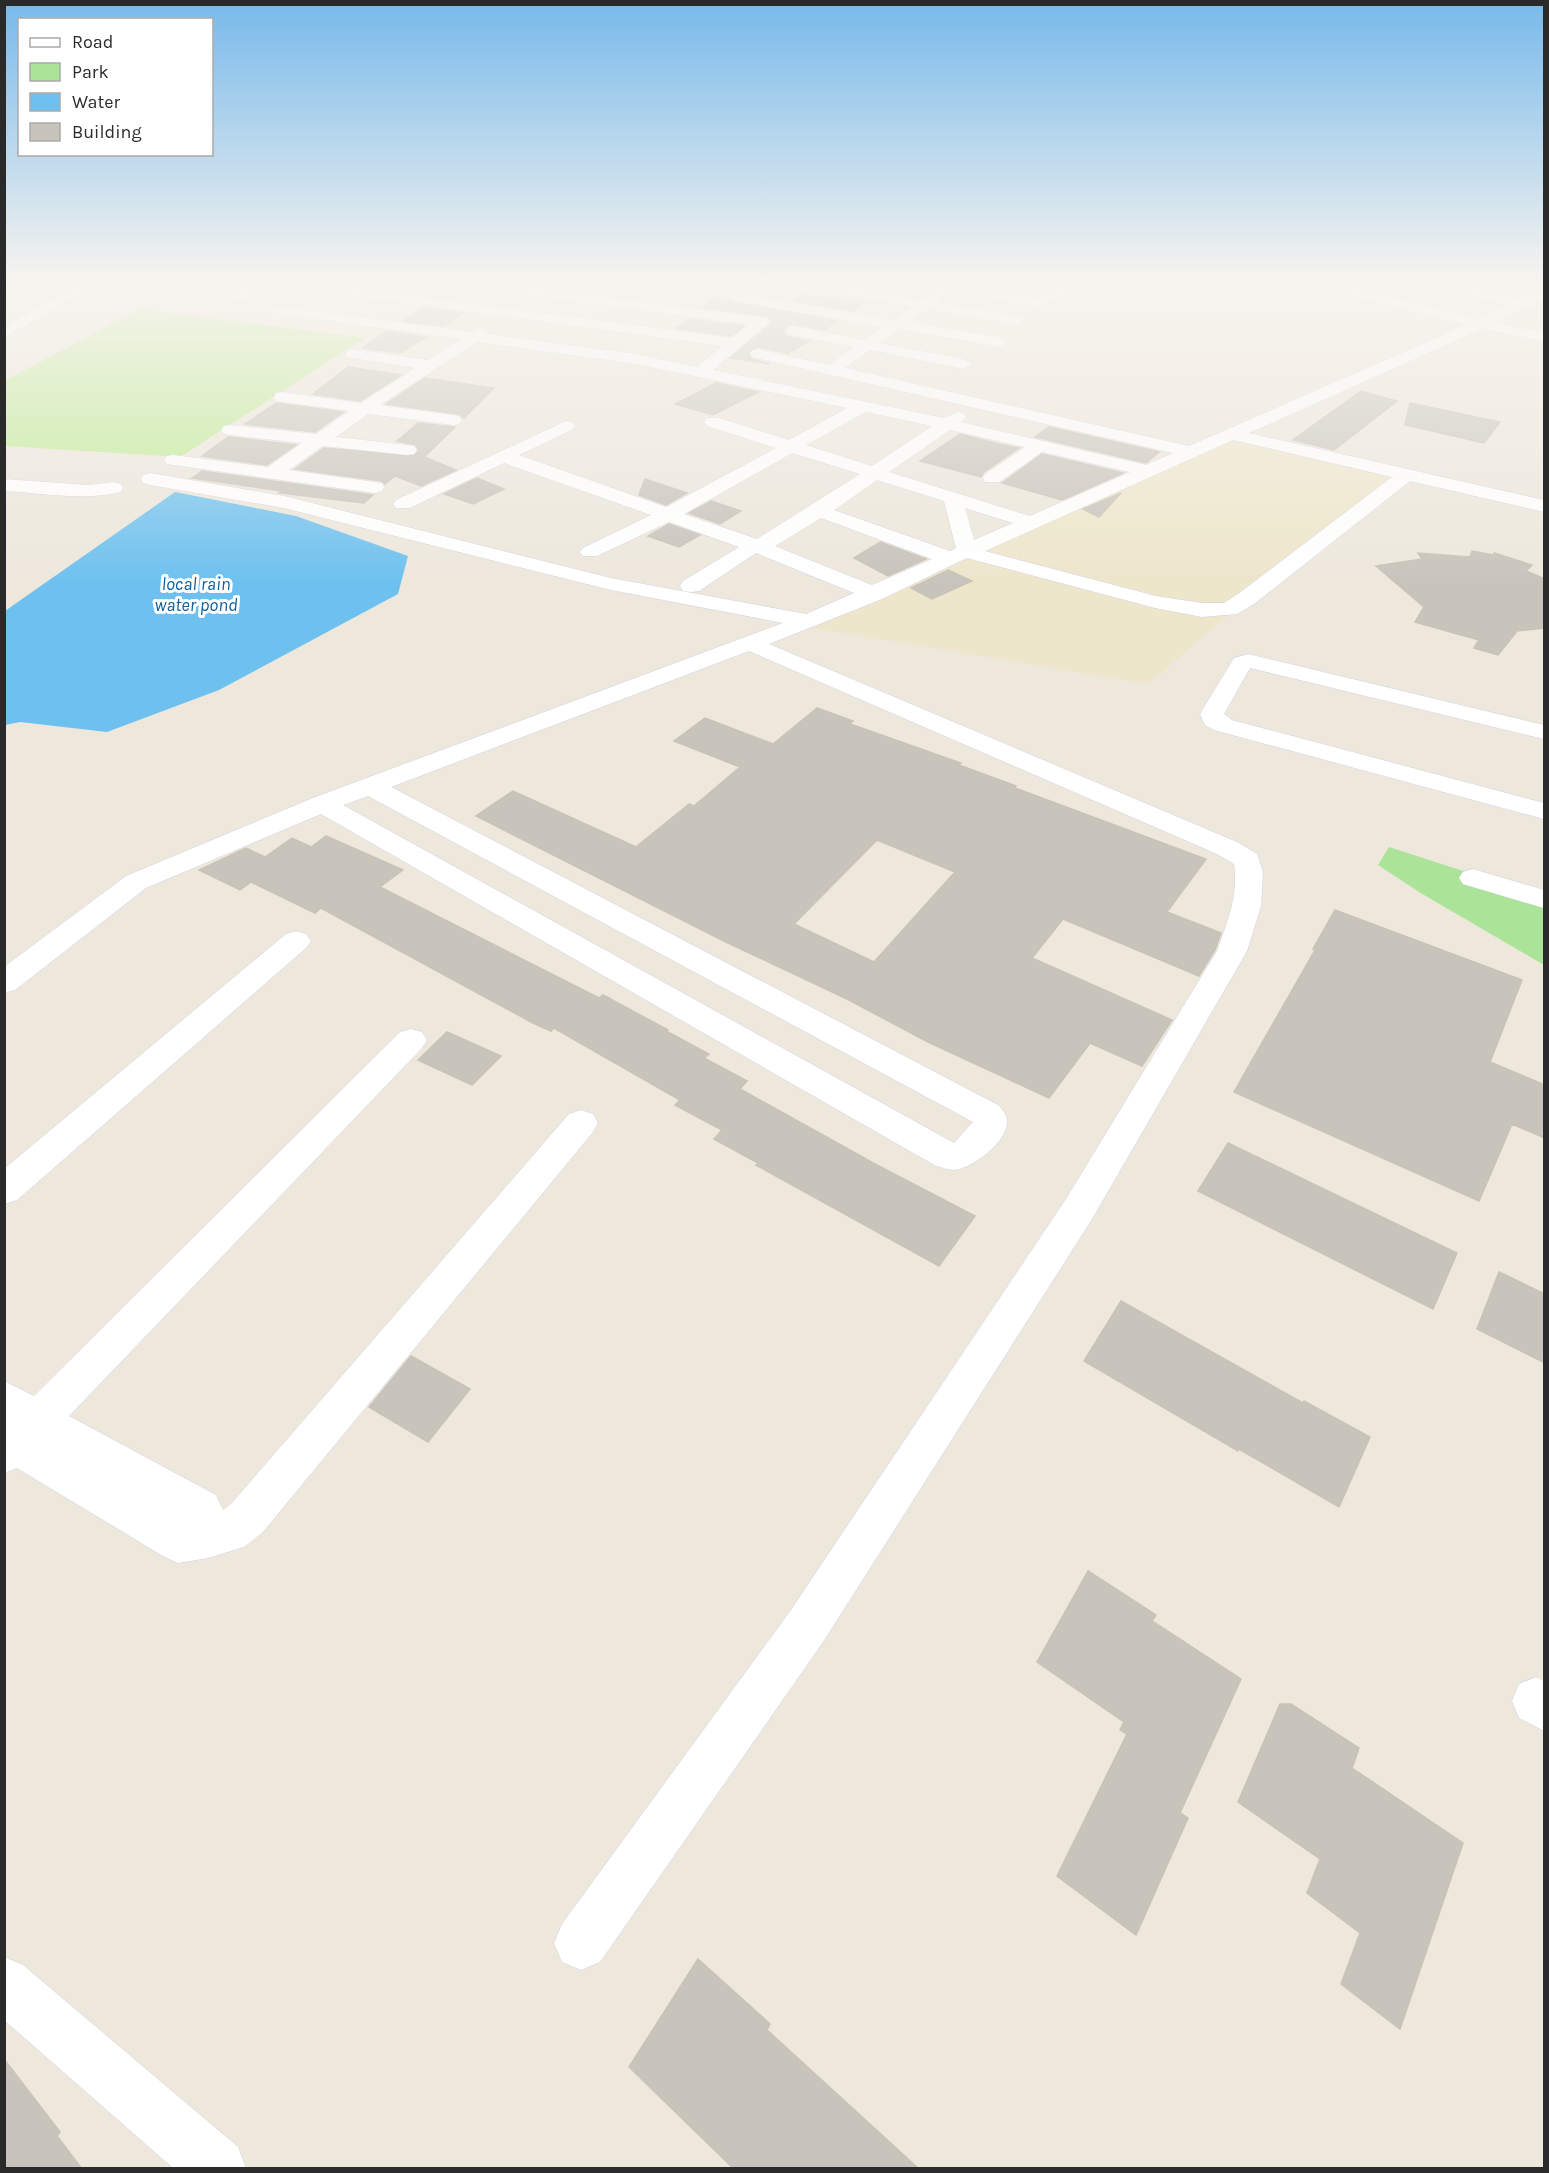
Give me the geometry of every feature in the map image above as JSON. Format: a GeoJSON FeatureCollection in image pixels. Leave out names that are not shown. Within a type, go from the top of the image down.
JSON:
{"type":"FeatureCollection","features":[{"type":"Feature","properties":{"kind":"street"},"geometry":{"type":"LineString","coordinates":[[272,473],[407,379]]}},
{"type":"Feature","properties":{"kind":"street"},"geometry":{"type":"LineString","coordinates":[[736,379],[947,424],[1037,447],[1149,471]]}},
{"type":"Feature","properties":{"kind":"street"},"geometry":{"type":"LineString","coordinates":[[795,392],[815,379]]}},
{"type":"Feature","properties":{"kind":"street"},"geometry":{"type":"LineString","coordinates":[[877,379],[1190,452]]}},
{"type":"Feature","properties":{"kind":"street"},"geometry":{"type":"LineString","coordinates":[[4,983],[136,882],[322,804],[809,621],[1355,379]]}},
{"type":"Feature","properties":{"kind":"street"},"geometry":{"type":"LineString","coordinates":[[371,386],[412,392]]}},
{"type":"Feature","properties":{"kind":"street"},"geometry":{"type":"LineString","coordinates":[[282,397],[453,420]]}},
{"type":"Feature","properties":{"kind":"street"},"geometry":{"type":"LineString","coordinates":[[691,586],[825,507],[978,403]]}},
{"type":"Feature","properties":{"kind":"street"},"geometry":{"type":"LineString","coordinates":[[590,552],[667,515],[864,406]]}},
{"type":"Feature","properties":{"kind":"street"},"geometry":{"type":"LineString","coordinates":[[713,422],[1034,523]]}},
{"type":"Feature","properties":{"kind":"street"},"geometry":{"type":"LineString","coordinates":[[403,504],[566,426]]}},
{"type":"Feature","properties":{"kind":"street"},"geometry":{"type":"LineString","coordinates":[[230,430],[408,450]]}},
{"type":"Feature","properties":{"kind":"street"},"geometry":{"type":"LineString","coordinates":[[1232,434],[1545,506]]}},
{"type":"Feature","properties":{"kind":"street"},"geometry":{"type":"LineString","coordinates":[[992,478],[1037,447]]}},
{"type":"Feature","properties":{"kind":"street"},"geometry":{"type":"LineString","coordinates":[[503,456],[757,546],[874,594]]}},
{"type":"Feature","properties":{"kind":"street"},"geometry":{"type":"LineString","coordinates":[[172,460],[375,487]]}},
{"type":"Feature","properties":{"kind":"street"},"geometry":{"type":"LineString","coordinates":[[825,507],[958,555],[1155,602],[1202,610],[1229,609],[1246,599],[1406,475]]}},
{"type":"Feature","properties":{"kind":"street"},"geometry":{"type":"LineString","coordinates":[[150,480],[284,502],[611,584],[809,621]]}},
{"type":"Feature","properties":{"kind":"street"},"geometry":{"type":"LineString","coordinates":[[4,485],[88,491],[114,488]]}},
{"type":"Feature","properties":{"kind":"street"},"geometry":{"type":"LineString","coordinates":[[825,507],[924,488]]}},
{"type":"Feature","properties":{"kind":"street"},"geometry":{"type":"LineString","coordinates":[[953,498],[958,555]]}},
{"type":"Feature","properties":{"kind":"street"},"geometry":{"type":"LineString","coordinates":[[581,1943],[807,1626],[1078,1209],[1232,951],[1248,904],[1250,872],[1246,860],[1227,848],[748,643]]}},
{"type":"Feature","properties":{"kind":"street"},"geometry":{"type":"LineString","coordinates":[[1545,732],[1248,661],[1242,663],[1212,714],[1214,720],[1222,725],[1545,812]]}},
{"type":"Feature","properties":{"kind":"street"},"geometry":{"type":"LineString","coordinates":[[322,804],[948,1156],[958,1158],[967,1154],[991,1124],[986,1114],[371,787]]}},
{"type":"Feature","properties":{"kind":"street"},"geometry":{"type":"LineString","coordinates":[[400,847],[443,825]]}},
{"type":"Feature","properties":{"kind":"street"},"geometry":{"type":"LineString","coordinates":[[1473,878],[1545,899]]}},
{"type":"Feature","properties":{"kind":"street"},"geometry":{"type":"LineString","coordinates":[[4,1190],[296,941]]}},
{"type":"Feature","properties":{"kind":"street"},"geometry":{"type":"LineString","coordinates":[[411,1040],[13,1431],[178,1541],[229,1532],[247,1518],[581,1123]]}},
{"type":"Feature","properties":{"kind":"street"},"geometry":{"type":"LineString","coordinates":[[4,1984],[217,2169]]}},
{"type":"Feature","properties":{"kind":"shaded area"},"geometry":{"type":"Polygon","coordinates":[[[1226,435],[1395,472],[1148,684],[790,624],[1226,435]]]}},
{"type":"Feature","properties":{"kind":"green space"},"geometry":{"type":"Polygon","coordinates":[[[301,379],[180,457],[5,446],[4,381],[301,379]]]}},
{"type":"Feature","properties":{"kind":"green space"},"geometry":{"type":"Polygon","coordinates":[[[1389,847],[1544,897],[1544,965],[1419,892],[1378,865],[1389,847]]]}},
{"type":"Feature","properties":{"kind":"water","name":"local rain water pond"},"geometry":{"type":"Polygon","coordinates":[[[175,492],[296,516],[408,556],[398,594],[219,690],[107,732],[20,722],[5,725],[5,611],[175,492]]]}},
{"type":"Feature","properties":{"kind":"building"},"geometry":{"type":"Polygon","coordinates":[[[332,379],[394,379],[360,401],[313,394],[332,379]]]}},
{"type":"Feature","properties":{"kind":"building"},"geometry":{"type":"Polygon","coordinates":[[[423,379],[494,388],[464,418],[459,414],[386,404],[423,379]]]}},
{"type":"Feature","properties":{"kind":"building"},"geometry":{"type":"Polygon","coordinates":[[[716,383],[758,392],[713,415],[675,404],[716,383]]]}},
{"type":"Feature","properties":{"kind":"building"},"geometry":{"type":"Polygon","coordinates":[[[1361,391],[1397,401],[1334,450],[1293,440],[1361,391]]]}},
{"type":"Feature","properties":{"kind":"building"},"geometry":{"type":"Polygon","coordinates":[[[276,403],[343,412],[315,432],[245,424],[276,403]]]}},
{"type":"Feature","properties":{"kind":"building"},"geometry":{"type":"Polygon","coordinates":[[[1410,403],[1500,422],[1484,443],[1405,425],[1410,403]]]}},
{"type":"Feature","properties":{"kind":"building"},"geometry":{"type":"Polygon","coordinates":[[[418,423],[455,427],[424,457],[456,470],[421,486],[395,476],[385,484],[382,481],[295,469],[324,448],[414,456],[419,450],[416,445],[397,441],[418,423]]]}},
{"type":"Feature","properties":{"kind":"building"},"geometry":{"type":"Polygon","coordinates":[[[1049,427],[1159,452],[1146,463],[1035,437],[1049,427]]]}},
{"type":"Feature","properties":{"kind":"building"},"geometry":{"type":"Polygon","coordinates":[[[960,434],[1019,448],[984,472],[981,477],[920,461],[960,434]]]}},
{"type":"Feature","properties":{"kind":"building"},"geometry":{"type":"Polygon","coordinates":[[[228,437],[296,445],[267,465],[202,456],[228,437]]]}},
{"type":"Feature","properties":{"kind":"building"},"geometry":{"type":"Polygon","coordinates":[[[1042,454],[1123,473],[1062,500],[1002,483],[1042,454]]]}},
{"type":"Feature","properties":{"kind":"building"},"geometry":{"type":"Polygon","coordinates":[[[202,471],[373,495],[364,503],[279,493],[282,491],[192,478],[202,471]]]}},
{"type":"Feature","properties":{"kind":"building"},"geometry":{"type":"Polygon","coordinates":[[[477,478],[504,489],[473,504],[444,494],[477,478]]]}},
{"type":"Feature","properties":{"kind":"building"},"geometry":{"type":"Polygon","coordinates":[[[645,479],[687,493],[666,505],[639,495],[645,479]]]}},
{"type":"Feature","properties":{"kind":"building"},"geometry":{"type":"Polygon","coordinates":[[[1121,493],[1099,517],[1083,509],[1121,493]]]}},
{"type":"Feature","properties":{"kind":"building"},"geometry":{"type":"Polygon","coordinates":[[[711,501],[741,511],[720,524],[689,513],[711,501]]]}},
{"type":"Feature","properties":{"kind":"building"},"geometry":{"type":"Polygon","coordinates":[[[669,524],[700,535],[679,547],[648,536],[669,524]]]}},
{"type":"Feature","properties":{"kind":"building"},"geometry":{"type":"Polygon","coordinates":[[[880,542],[926,559],[888,576],[854,558],[880,542]]]}},
{"type":"Feature","properties":{"kind":"building"},"geometry":{"type":"Polygon","coordinates":[[[1472,551],[1493,555],[1494,553],[1532,565],[1526,571],[1545,579],[1545,628],[1517,631],[1498,655],[1474,648],[1479,640],[1415,622],[1424,607],[1376,566],[1422,559],[1418,553],[1470,557],[1472,551]]]}},
{"type":"Feature","properties":{"kind":"building"},"geometry":{"type":"Polygon","coordinates":[[[948,570],[972,581],[932,599],[911,588],[948,570]]]}},
{"type":"Feature","properties":{"kind":"building"},"geometry":{"type":"Polygon","coordinates":[[[817,708],[853,721],[850,724],[961,763],[959,765],[1016,786],[1015,788],[1206,859],[1167,912],[1221,933],[1215,950],[1199,976],[1063,919],[1032,958],[1172,1020],[1142,1066],[1090,1043],[1049,1098],[928,1042],[847,999],[726,942],[476,816],[513,791],[636,847],[689,804],[694,806],[740,767],[674,741],[705,718],[773,744],[817,708]],[[877,840],[794,924],[874,962],[955,872],[877,840]]]}},
{"type":"Feature","properties":{"kind":"building"},"geometry":{"type":"Polygon","coordinates":[[[326,836],[403,870],[380,887],[599,998],[603,995],[668,1030],[666,1031],[709,1054],[704,1058],[747,1081],[740,1089],[975,1216],[939,1266],[756,1165],[758,1163],[714,1139],[722,1130],[675,1105],[680,1100],[554,1028],[551,1031],[533,1023],[321,908],[315,913],[251,882],[240,890],[199,870],[246,848],[265,857],[292,838],[311,847],[326,836]]]}},
{"type":"Feature","properties":{"kind":"building"},"geometry":{"type":"Polygon","coordinates":[[[1335,910],[1522,980],[1490,1062],[1545,1085],[1545,1138],[1512,1124],[1479,1201],[1234,1092],[1315,950],[1313,949],[1335,910]]]}},
{"type":"Feature","properties":{"kind":"building"},"geometry":{"type":"Polygon","coordinates":[[[447,1032],[501,1056],[472,1085],[418,1060],[447,1032]]]}},
{"type":"Feature","properties":{"kind":"building"},"geometry":{"type":"Polygon","coordinates":[[[1228,1143],[1457,1253],[1433,1309],[1198,1191],[1228,1143]]]}},
{"type":"Feature","properties":{"kind":"building"},"geometry":{"type":"Polygon","coordinates":[[[1499,1272],[1545,1294],[1545,1363],[1477,1329],[1499,1272]]]}},
{"type":"Feature","properties":{"kind":"building"},"geometry":{"type":"Polygon","coordinates":[[[1121,1301],[1303,1403],[1304,1401],[1370,1437],[1339,1507],[1084,1361],[1121,1301]]]}},
{"type":"Feature","properties":{"kind":"building"},"geometry":{"type":"Polygon","coordinates":[[[411,1356],[470,1389],[428,1442],[369,1407],[411,1356]]]}},
{"type":"Feature","properties":{"kind":"building"},"geometry":{"type":"Polygon","coordinates":[[[1088,1571],[1156,1615],[1152,1621],[1241,1679],[1180,1813],[1188,1818],[1136,1935],[1057,1876],[1127,1734],[1120,1730],[1124,1722],[1037,1662],[1088,1571]]]}},
{"type":"Feature","properties":{"kind":"building"},"geometry":{"type":"Polygon","coordinates":[[[1280,1704],[1291,1704],[1359,1748],[1352,1768],[1463,1843],[1400,2029],[1341,1984],[1360,1933],[1307,1893],[1320,1859],[1238,1802],[1280,1704]]]}},
{"type":"Feature","properties":{"kind":"building"},"geometry":{"type":"Polygon","coordinates":[[[698,1959],[770,2024],[767,2030],[919,2169],[734,2169],[629,2067],[698,1959]]]}},
{"type":"Feature","properties":{"kind":"building"},"geometry":{"type":"Polygon","coordinates":[[[4,2059],[60,2132],[57,2136],[82,2169],[4,2169],[4,2059]]]}}]}
